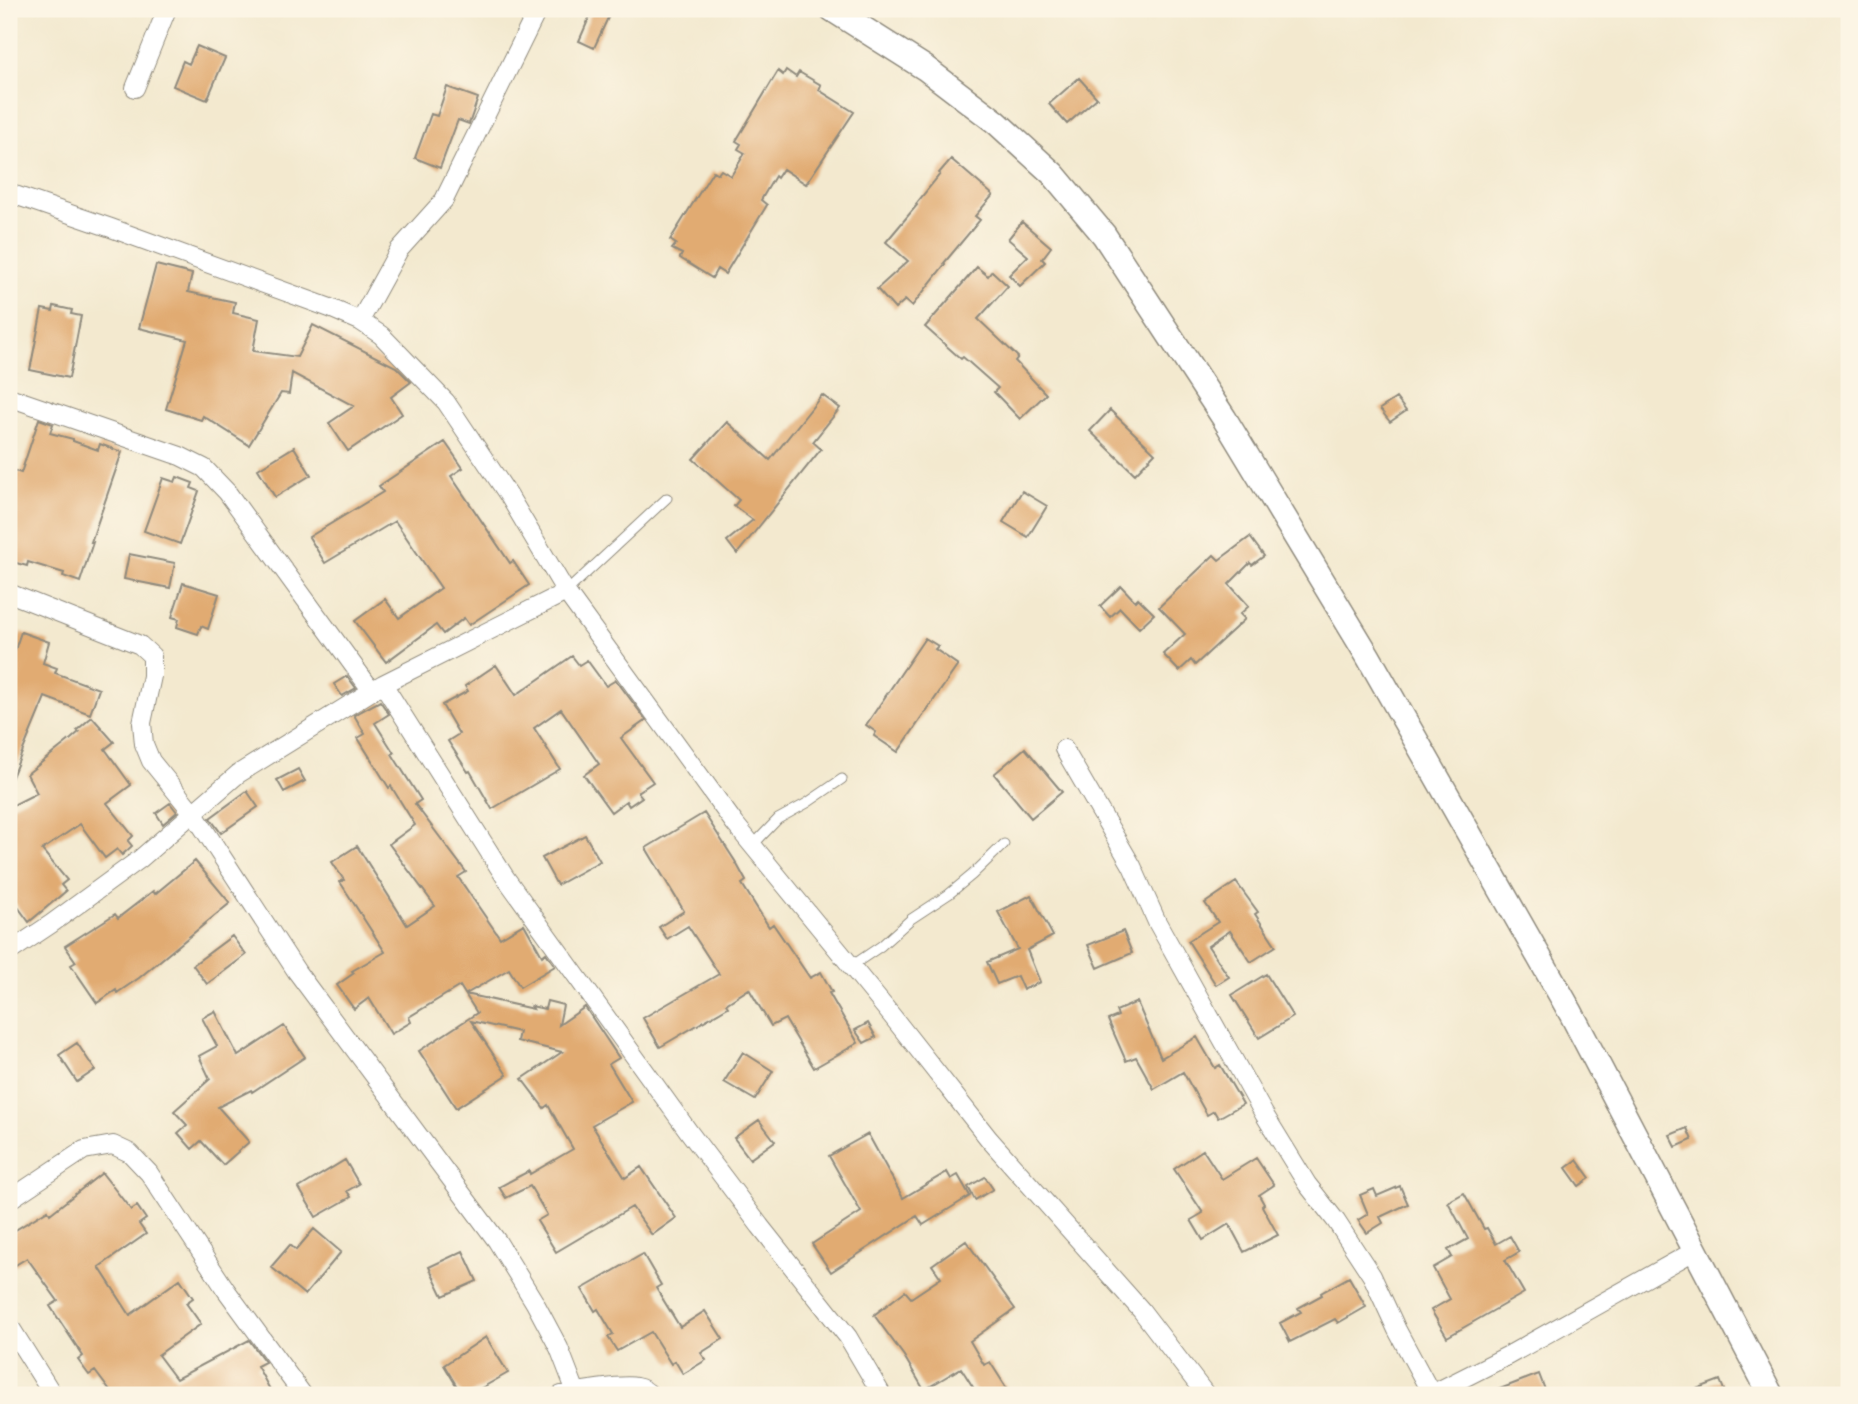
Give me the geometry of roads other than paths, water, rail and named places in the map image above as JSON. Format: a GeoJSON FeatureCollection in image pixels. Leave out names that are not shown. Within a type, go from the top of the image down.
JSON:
{"type":"FeatureCollection","features":[{"type":"Feature","properties":{"kind":"main road"},"geometry":{"type":"LineString","coordinates":[[832,9],[925,68],[996,122],[1053,174],[1104,235],[1224,418],[1368,656],[1571,1013],[1770,1395]]}},
{"type":"Feature","properties":{"kind":"street"},"geometry":{"type":"LineString","coordinates":[[135,88],[167,9]]}},
{"type":"Feature","properties":{"kind":"street"},"geometry":{"type":"LineString","coordinates":[[360,321],[399,250],[444,200],[538,9]]}},
{"type":"Feature","properties":{"kind":"street"},"geometry":{"type":"LineString","coordinates":[[9,193],[330,308],[360,321],[381,335],[446,402],[509,496],[566,592],[727,814],[989,1139],[1141,1310],[1206,1395]]}},
{"type":"Feature","properties":{"kind":"street"},"geometry":{"type":"LineString","coordinates":[[9,397],[180,456],[204,468],[227,492],[290,580],[377,688],[505,877],[689,1132],[848,1337],[882,1395]]}},
{"type":"Feature","properties":{"kind":"street"},"geometry":{"type":"LineString","coordinates":[[9,952],[51,925],[140,859],[239,774],[377,688],[566,592]]}},
{"type":"Feature","properties":{"kind":"street"},"geometry":{"type":"LineString","coordinates":[[9,593],[140,645],[152,656],[152,676],[142,723],[144,744],[151,761],[194,814],[298,972],[498,1241],[559,1348],[569,1394],[634,1386],[648,1391],[650,1395]]}},
{"type":"Feature","properties":{"kind":"street"},"geometry":{"type":"LineString","coordinates":[[1064,749],[1132,866],[1157,922],[1264,1114],[1307,1184],[1336,1221],[1372,1276],[1431,1395],[1696,1250]]}},
{"type":"Feature","properties":{"kind":"street"},"geometry":{"type":"LineString","coordinates":[[9,1200],[84,1150],[113,1145],[130,1153],[149,1173],[226,1290],[303,1395]]}},
{"type":"Feature","properties":{"kind":"street"},"geometry":{"type":"LineString","coordinates":[[9,1325],[54,1395]]}},
{"type":"Feature","properties":{"kind":"lane"},"geometry":{"type":"LineString","coordinates":[[566,592],[667,498]]}},
{"type":"Feature","properties":{"kind":"lane"},"geometry":{"type":"LineString","coordinates":[[753,845],[778,819],[842,779]]}},
{"type":"Feature","properties":{"kind":"lane"},"geometry":{"type":"LineString","coordinates":[[850,967],[881,946],[911,919],[949,894],[1004,844]]}}]}
